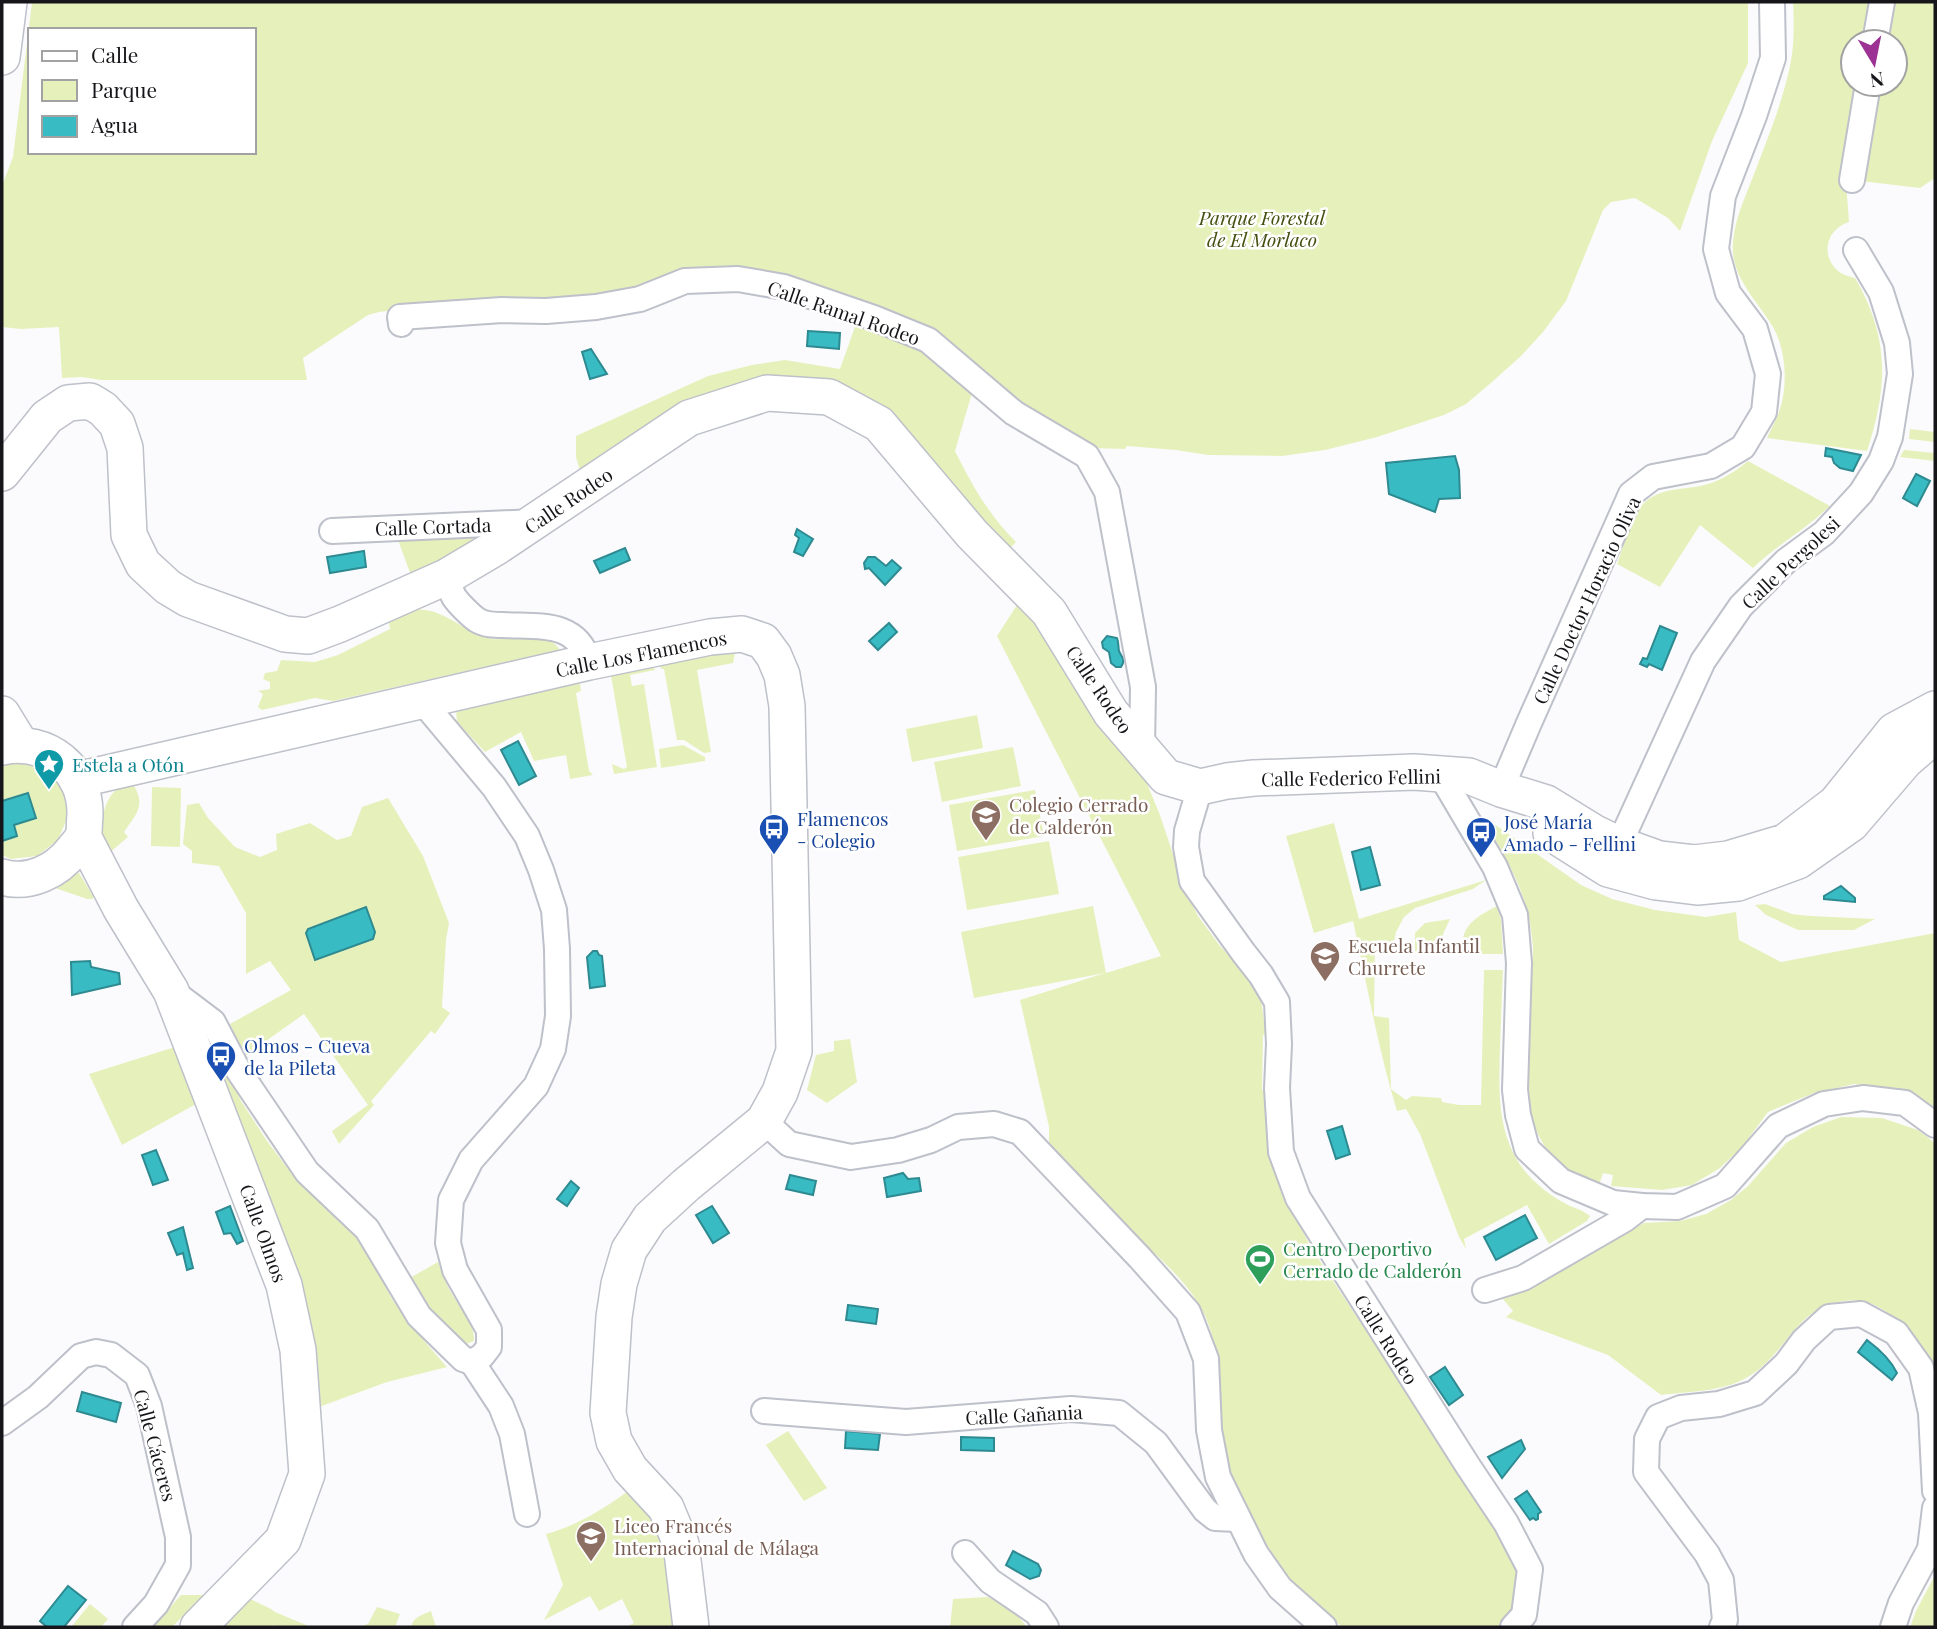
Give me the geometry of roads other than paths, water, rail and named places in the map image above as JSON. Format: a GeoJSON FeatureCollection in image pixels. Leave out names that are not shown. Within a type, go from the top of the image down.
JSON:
{"type":"FeatureCollection","features":[{"type":"Feature","properties":{"kind":"street"},"geometry":{"type":"LineString","coordinates":[[2,57],[9,2]]}},
{"type":"Feature","properties":{"kind":"street","name":"Calle Doctor Horacio Oliva"},"geometry":{"type":"LineString","coordinates":[[1501,789],[1528,723],[1632,494],[1653,477],[1712,466],[1743,447],[1764,412],[1768,374],[1759,341],[1755,329],[1728,293],[1716,249],[1723,197],[1773,58],[1772,2]]}},
{"type":"Feature","properties":{"kind":"street"},"geometry":{"type":"LineString","coordinates":[[1877,28],[1882,2]]}},
{"type":"Feature","properties":{"kind":"street"},"geometry":{"type":"LineString","coordinates":[[1852,180],[1866,98]]}},
{"type":"Feature","properties":{"kind":"street","name":"Calle Pergolesi"},"geometry":{"type":"LineString","coordinates":[[1614,857],[1703,661],[1741,606],[1786,561],[1824,533],[1861,493],[1881,461],[1891,437],[1900,374],[1896,344],[1881,292],[1856,250]]}},
{"type":"Feature","properties":{"kind":"street","name":"Calle Ramal Rodeo"},"geometry":{"type":"LineString","coordinates":[[401,324],[400,317],[596,307],[640,299],[685,281],[738,279],[784,287],[928,340],[1014,413],[1087,456],[1107,492],[1143,687],[1142,749]]}},
{"type":"Feature","properties":{"kind":"street","name":"Calle Rodeo"},"geometry":{"type":"LineString","coordinates":[[2,473],[47,417],[68,403],[90,401],[103,409],[117,424],[125,448],[129,535],[143,564],[168,587],[188,599],[285,634],[308,636],[446,577],[535,522],[690,418],[767,393],[829,397],[879,424],[972,534],[1049,612],[1111,713],[1166,777],[1200,787],[1187,831],[1186,847],[1192,881],[1261,975],[1277,1002],[1277,1088],[1281,1152],[1298,1198],[1506,1523],[1530,1569],[1524,1615],[1513,1627]]}},
{"type":"Feature","properties":{"kind":"street","name":"Calle Cortada"},"geometry":{"type":"LineString","coordinates":[[332,531],[535,522]]}},
{"type":"Feature","properties":{"kind":"street"},"geometry":{"type":"LineString","coordinates":[[446,577],[454,597],[478,620],[491,625],[542,626],[563,630],[585,649],[589,662]]}},
{"type":"Feature","properties":{"kind":"street","name":"Calle Los Flamencos"},"geometry":{"type":"LineString","coordinates":[[77,780],[589,662],[710,637],[743,634],[763,641],[774,656],[782,675],[787,706],[794,1051],[780,1092],[764,1121],[650,1218],[629,1250],[619,1284],[614,1317],[608,1413],[614,1441],[630,1469],[666,1508],[681,1544],[691,1627]]}},
{"type":"Feature","properties":{"kind":"street"},"geometry":{"type":"LineString","coordinates":[[422,701],[494,787],[527,836],[554,910],[558,1016],[553,1049],[536,1086],[471,1160],[451,1200],[448,1243],[455,1270],[489,1330],[489,1347],[482,1356],[472,1362]]}},
{"type":"Feature","properties":{"kind":"street","name":"Calle Federico Fellini"},"geometry":{"type":"LineString","coordinates":[[1200,787],[1254,778],[1414,772],[1469,776],[1501,789],[1537,822],[1567,844],[1614,857],[1694,863],[1728,859],[1785,842],[1836,803],[1895,731],[1935,709]]}},
{"type":"Feature","properties":{"kind":"street"},"geometry":{"type":"LineString","coordinates":[[2,715],[12,746],[39,748],[55,755],[77,780],[85,804],[83,836],[64,861],[47,873],[27,879],[2,877]]}},
{"type":"Feature","properties":{"kind":"street","name":"Calle Federico Fellini"},"geometry":{"type":"LineString","coordinates":[[1614,857],[1656,882],[1697,887],[1738,883],[1798,861],[1851,824],[1905,761],[1935,735]]}},
{"type":"Feature","properties":{"kind":"street"},"geometry":{"type":"LineString","coordinates":[[1440,774],[1495,867],[1515,915],[1519,963],[1515,1090],[1518,1115],[1527,1149],[1561,1181],[1613,1203],[1677,1207],[1724,1186],[1778,1126],[1824,1104],[1863,1098],[1905,1103],[1935,1125]]}},
{"type":"Feature","properties":{"kind":"street","name":"Calle Olmos"},"geometry":{"type":"LineString","coordinates":[[83,836],[121,909],[171,990],[284,1285],[298,1350],[307,1474],[283,1540],[198,1627]]}},
{"type":"Feature","properties":{"kind":"street"},"geometry":{"type":"LineString","coordinates":[[171,990],[213,1022],[238,1070],[307,1172],[366,1229],[419,1316],[463,1359],[472,1362],[501,1406],[512,1434],[527,1514]]}},
{"type":"Feature","properties":{"kind":"street"},"geometry":{"type":"LineString","coordinates":[[764,1121],[789,1144],[851,1157],[898,1150],[932,1140],[958,1127],[994,1124],[1020,1132],[1188,1312],[1206,1359],[1209,1430],[1219,1477],[1256,1553],[1280,1588],[1324,1627]]}},
{"type":"Feature","properties":{"kind":"street"},"geometry":{"type":"LineString","coordinates":[[1485,1290],[1523,1278],[1625,1219],[1642,1206]]}},
{"type":"Feature","properties":{"kind":"street"},"geometry":{"type":"LineString","coordinates":[[1723,1627],[1725,1620],[1721,1580],[1707,1554],[1646,1472],[1647,1440],[1658,1417],[1681,1408],[1719,1404],[1755,1393],[1829,1317],[1861,1314],[1896,1333],[1921,1368],[1931,1413],[1935,1491]]}},
{"type":"Feature","properties":{"kind":"street","name":"Calle Cáceres"},"geometry":{"type":"LineString","coordinates":[[2,1423],[38,1397],[81,1356],[96,1352],[111,1355],[137,1376],[149,1406],[178,1537],[178,1565],[156,1604],[135,1627]]}},
{"type":"Feature","properties":{"kind":"street","name":"Calle Gañania"},"geometry":{"type":"LineString","coordinates":[[764,1411],[906,1422],[1071,1409],[1119,1413],[1156,1443],[1205,1510],[1216,1518],[1238,1519]]}},
{"type":"Feature","properties":{"kind":"street"},"geometry":{"type":"LineString","coordinates":[[1893,1627],[1901,1603],[1930,1549],[1935,1508]]}},
{"type":"Feature","properties":{"kind":"street"},"geometry":{"type":"LineString","coordinates":[[965,1553],[990,1581],[1037,1613],[1046,1627]]}},
{"type":"Feature","properties":{"kind":"water"},"geometry":{"type":"Polygon","coordinates":[[[808,331],[840,333],[839,349],[807,346],[808,331]]]}},
{"type":"Feature","properties":{"kind":"water"},"geometry":{"type":"Polygon","coordinates":[[[591,349],[607,374],[590,379],[582,352],[591,349]]]}},
{"type":"Feature","properties":{"kind":"water"},"geometry":{"type":"Polygon","coordinates":[[[1826,448],[1861,455],[1853,471],[1840,468],[1832,457],[1825,456],[1826,448]]]}},
{"type":"Feature","properties":{"kind":"water"},"geometry":{"type":"Polygon","coordinates":[[[1455,456],[1459,470],[1460,498],[1439,499],[1435,512],[1389,494],[1386,463],[1455,456]]]}},
{"type":"Feature","properties":{"kind":"water"},"geometry":{"type":"Polygon","coordinates":[[[1916,474],[1930,481],[1917,506],[1903,498],[1916,474]]]}},
{"type":"Feature","properties":{"kind":"water"},"geometry":{"type":"Polygon","coordinates":[[[797,529],[813,539],[803,556],[794,552],[799,538],[795,535],[797,529]]]}},
{"type":"Feature","properties":{"kind":"water"},"geometry":{"type":"Polygon","coordinates":[[[625,548],[630,560],[600,573],[594,561],[625,548]]]}},
{"type":"Feature","properties":{"kind":"water"},"geometry":{"type":"Polygon","coordinates":[[[364,551],[366,567],[330,573],[327,557],[364,551]]]}},
{"type":"Feature","properties":{"kind":"water"},"geometry":{"type":"Polygon","coordinates":[[[868,557],[875,557],[886,566],[892,560],[901,568],[885,585],[869,568],[865,569],[864,563],[868,557]]]}},
{"type":"Feature","properties":{"kind":"water"},"geometry":{"type":"Polygon","coordinates":[[[889,623],[897,632],[878,650],[869,641],[889,623]]]}},
{"type":"Feature","properties":{"kind":"water"},"geometry":{"type":"Polygon","coordinates":[[[1660,626],[1677,633],[1662,670],[1649,664],[1647,667],[1640,664],[1643,658],[1647,659],[1660,626]]]}},
{"type":"Feature","properties":{"kind":"water"},"geometry":{"type":"Polygon","coordinates":[[[1107,636],[1117,638],[1123,660],[1121,667],[1111,663],[1109,652],[1103,648],[1102,642],[1107,636]]]}},
{"type":"Feature","properties":{"kind":"water"},"geometry":{"type":"Polygon","coordinates":[[[518,741],[536,776],[519,785],[501,750],[518,741]]]}},
{"type":"Feature","properties":{"kind":"water"},"geometry":{"type":"Polygon","coordinates":[[[28,793],[36,818],[14,825],[17,836],[2,841],[2,801],[28,793]]]}},
{"type":"Feature","properties":{"kind":"water"},"geometry":{"type":"Polygon","coordinates":[[[1370,847],[1380,885],[1361,890],[1352,852],[1370,847]]]}},
{"type":"Feature","properties":{"kind":"water"},"geometry":{"type":"Polygon","coordinates":[[[1841,886],[1855,898],[1855,902],[1824,899],[1824,896],[1841,886]]]}},
{"type":"Feature","properties":{"kind":"water"},"geometry":{"type":"Polygon","coordinates":[[[366,907],[375,932],[373,939],[315,960],[306,933],[308,929],[366,907]]]}},
{"type":"Feature","properties":{"kind":"water"},"geometry":{"type":"Polygon","coordinates":[[[593,951],[602,956],[605,986],[590,988],[587,957],[593,951]]]}},
{"type":"Feature","properties":{"kind":"water"},"geometry":{"type":"Polygon","coordinates":[[[90,961],[91,967],[119,973],[120,984],[72,995],[71,962],[90,961]]]}},
{"type":"Feature","properties":{"kind":"water"},"geometry":{"type":"Polygon","coordinates":[[[1342,1126],[1350,1154],[1336,1159],[1327,1131],[1342,1126]]]}},
{"type":"Feature","properties":{"kind":"water"},"geometry":{"type":"Polygon","coordinates":[[[156,1150],[168,1180],[153,1185],[142,1155],[156,1150]]]}},
{"type":"Feature","properties":{"kind":"water"},"geometry":{"type":"Polygon","coordinates":[[[903,1173],[908,1179],[919,1178],[921,1191],[887,1197],[884,1178],[903,1173]]]}},
{"type":"Feature","properties":{"kind":"water"},"geometry":{"type":"Polygon","coordinates":[[[790,1175],[816,1181],[813,1195],[786,1189],[790,1175]]]}},
{"type":"Feature","properties":{"kind":"water"},"geometry":{"type":"Polygon","coordinates":[[[571,1181],[579,1188],[567,1206],[557,1199],[571,1181]]]}},
{"type":"Feature","properties":{"kind":"water"},"geometry":{"type":"Polygon","coordinates":[[[230,1206],[243,1241],[237,1244],[231,1233],[224,1234],[216,1212],[230,1206]]]}},
{"type":"Feature","properties":{"kind":"water"},"geometry":{"type":"Polygon","coordinates":[[[712,1206],[729,1233],[713,1243],[696,1215],[712,1206]]]}},
{"type":"Feature","properties":{"kind":"water"},"geometry":{"type":"Polygon","coordinates":[[[1525,1215],[1537,1238],[1496,1260],[1484,1237],[1525,1215]]]}},
{"type":"Feature","properties":{"kind":"water"},"geometry":{"type":"Polygon","coordinates":[[[183,1227],[193,1268],[187,1270],[183,1253],[177,1255],[168,1233],[183,1227]]]}},
{"type":"Feature","properties":{"kind":"water"},"geometry":{"type":"Polygon","coordinates":[[[848,1305],[878,1309],[876,1324],[846,1320],[848,1305]]]}},
{"type":"Feature","properties":{"kind":"water"},"geometry":{"type":"Polygon","coordinates":[[[1867,1340],[1894,1368],[1897,1373],[1892,1380],[1858,1352],[1867,1340]]]}},
{"type":"Feature","properties":{"kind":"water"},"geometry":{"type":"Polygon","coordinates":[[[1445,1367],[1463,1395],[1449,1405],[1430,1377],[1445,1367]]]}},
{"type":"Feature","properties":{"kind":"water"},"geometry":{"type":"Polygon","coordinates":[[[82,1392],[121,1403],[116,1422],[77,1411],[82,1392]]]}},
{"type":"Feature","properties":{"kind":"water"},"geometry":{"type":"Polygon","coordinates":[[[846,1431],[880,1434],[878,1450],[845,1448],[846,1431]]]}},
{"type":"Feature","properties":{"kind":"water"},"geometry":{"type":"Polygon","coordinates":[[[961,1437],[994,1438],[994,1451],[961,1450],[961,1437]]]}},
{"type":"Feature","properties":{"kind":"water"},"geometry":{"type":"Polygon","coordinates":[[[1521,1440],[1525,1449],[1502,1478],[1488,1457],[1521,1440]]]}},
{"type":"Feature","properties":{"kind":"water"},"geometry":{"type":"Polygon","coordinates":[[[1527,1491],[1541,1512],[1536,1520],[1530,1520],[1515,1499],[1527,1491]]]}},
{"type":"Feature","properties":{"kind":"water"},"geometry":{"type":"Polygon","coordinates":[[[1013,1551],[1038,1564],[1041,1570],[1039,1576],[1030,1579],[1006,1565],[1013,1551]]]}},
{"type":"Feature","properties":{"kind":"water"},"geometry":{"type":"Polygon","coordinates":[[[68,1586],[86,1600],[64,1627],[47,1627],[40,1621],[68,1586]]]}},
{"type":"Feature","properties":{"kind":"place","name":"Estela a Otón"},"geometry":{"type":"Point","coordinates":[49,791]}},
{"type":"Feature","properties":{"kind":"place","name":"Colegio Cerrado de Calderón"},"geometry":{"type":"Point","coordinates":[986,842]}},
{"type":"Feature","properties":{"kind":"place","name":"Flamencos - Colegio"},"geometry":{"type":"Point","coordinates":[774,856]}},
{"type":"Feature","properties":{"kind":"place","name":"José María Amado - Fellini"},"geometry":{"type":"Point","coordinates":[1481,859]}},
{"type":"Feature","properties":{"kind":"place","name":"Escuela Infantil Churrete"},"geometry":{"type":"Point","coordinates":[1325,983]}},
{"type":"Feature","properties":{"kind":"place","name":"Olmos - Cueva de la Pileta"},"geometry":{"type":"Point","coordinates":[221,1083]}},
{"type":"Feature","properties":{"kind":"place","name":"Centro Deportivo Cerrado de Calderón"},"geometry":{"type":"Point","coordinates":[1260,1286]}},
{"type":"Feature","properties":{"kind":"place","name":"Liceo Francés Internacional de Málaga"},"geometry":{"type":"Point","coordinates":[591,1563]}},
{"type":"Feature","properties":{"kind":"park label","name":"Parque Forestal de El Morlaco"},"geometry":{"type":"Point","coordinates":[1262,228]}}]}
